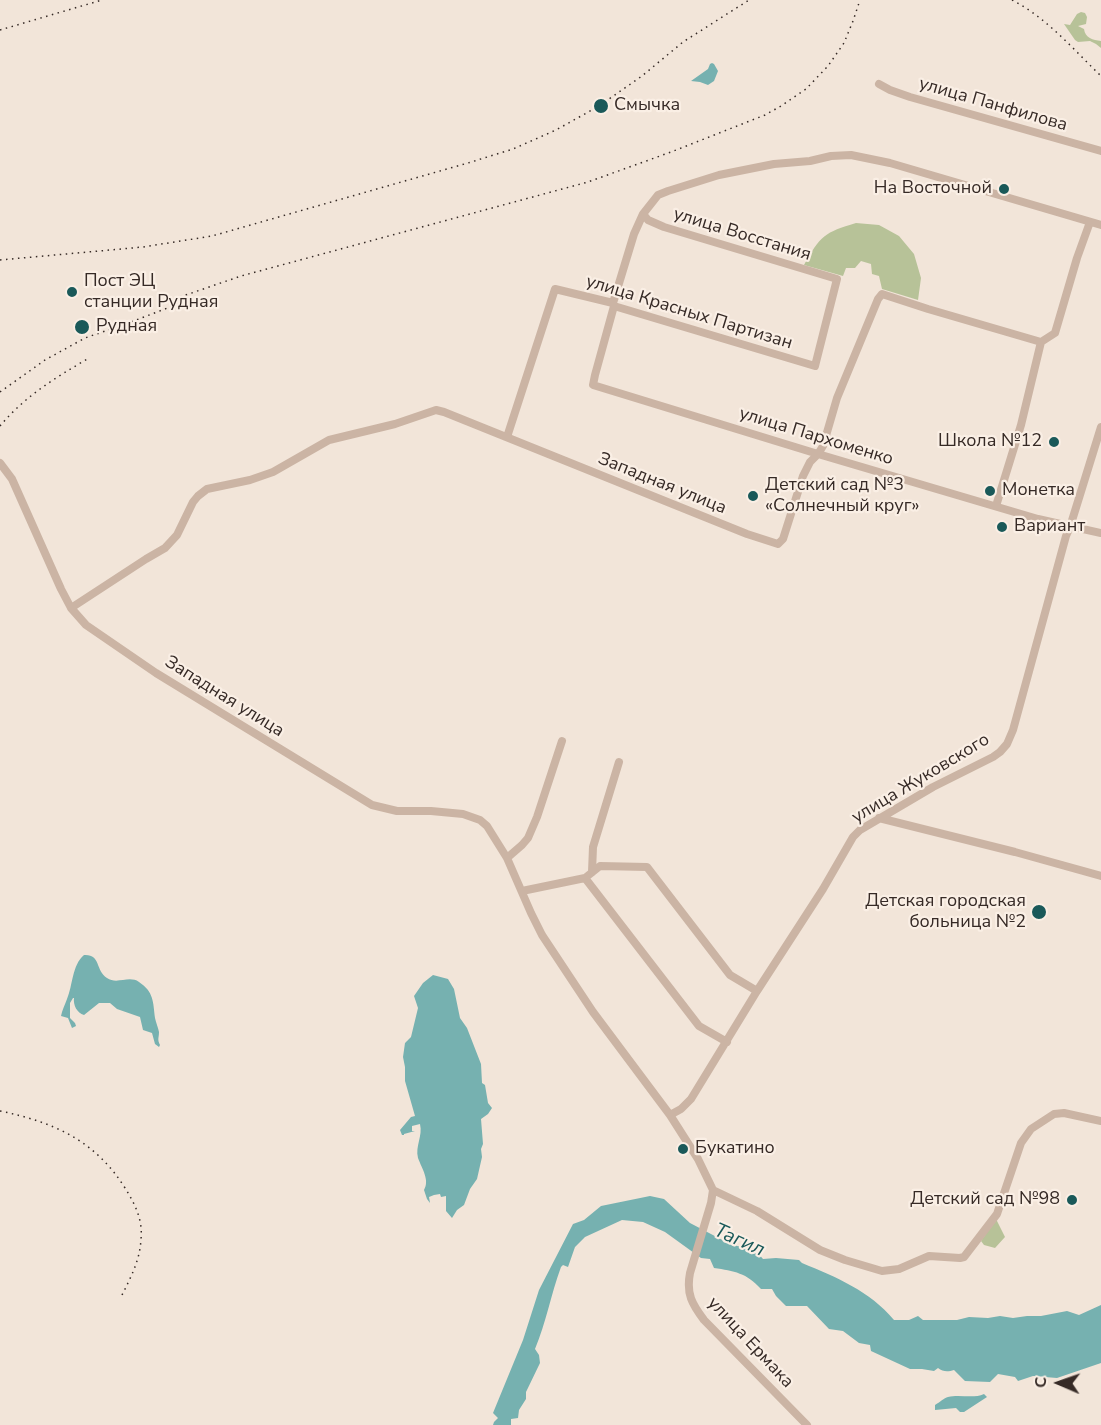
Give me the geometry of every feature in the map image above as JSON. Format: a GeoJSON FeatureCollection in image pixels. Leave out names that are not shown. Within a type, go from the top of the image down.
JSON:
{"type":"FeatureCollection","features":[{"type":"Feature","properties":{"kind":"street","name":"улица Панфилова"},"geometry":{"type":"LineString","coordinates":[[879,84],[904,95],[1101,151]]}},
{"type":"Feature","properties":{"kind":"street"},"geometry":{"type":"LineString","coordinates":[[614,305],[634,234],[643,214],[658,195],[719,175],[774,164],[844,155],[890,163],[1101,225]]}},
{"type":"Feature","properties":{"kind":"street","name":"улица Восстания"},"geometry":{"type":"LineString","coordinates":[[643,214],[648,220],[664,227],[837,279],[815,366]]}},
{"type":"Feature","properties":{"kind":"street"},"geometry":{"type":"LineString","coordinates":[[996,506],[1021,425],[1041,342],[1055,333],[1090,222]]}},
{"type":"Feature","properties":{"kind":"street","name":"улица Красных Партизан"},"geometry":{"type":"LineString","coordinates":[[507,437],[555,289],[815,366]]}},
{"type":"Feature","properties":{"kind":"street"},"geometry":{"type":"LineString","coordinates":[[818,454],[823,446],[837,398],[882,294],[1041,342]]}},
{"type":"Feature","properties":{"kind":"street","name":"улица Пархоменко"},"geometry":{"type":"LineString","coordinates":[[614,305],[593,385],[1038,519],[1101,533]]}},
{"type":"Feature","properties":{"kind":"street","name":"Западная улица"},"geometry":{"type":"LineString","coordinates":[[71,608],[165,548],[177,535],[193,502],[207,489],[250,480],[273,472],[329,440],[395,424],[436,410],[709,519],[778,544],[783,539],[802,476],[818,454]]}},
{"type":"Feature","properties":{"kind":"street","name":"улица Жуковского"},"geometry":{"type":"LineString","coordinates":[[670,1116],[691,1099],[823,889],[853,837],[879,818],[933,787],[1000,753],[1007,744],[1019,709],[1066,536],[1101,428]]}},
{"type":"Feature","properties":{"kind":"street","name":"Западная улица"},"geometry":{"type":"LineString","coordinates":[[0,463],[12,479],[53,573],[71,608],[86,625],[156,673],[358,797],[379,807],[397,811],[453,812],[471,816],[487,826],[507,858],[542,935],[593,1012],[670,1116],[698,1159],[713,1190]]}},
{"type":"Feature","properties":{"kind":"street"},"geometry":{"type":"LineString","coordinates":[[507,858],[528,838],[562,741]]}},
{"type":"Feature","properties":{"kind":"street"},"geometry":{"type":"LineString","coordinates":[[592,872],[593,847],[619,762]]}},
{"type":"Feature","properties":{"kind":"street"},"geometry":{"type":"LineString","coordinates":[[879,818],[1101,876]]}},
{"type":"Feature","properties":{"kind":"street"},"geometry":{"type":"LineString","coordinates":[[522,891],[585,878],[600,866],[647,867],[730,975],[757,991]]}},
{"type":"Feature","properties":{"kind":"street"},"geometry":{"type":"LineString","coordinates":[[585,878],[699,1026],[727,1042]]}},
{"type":"Feature","properties":{"kind":"street"},"geometry":{"type":"LineString","coordinates":[[713,1190],[757,1211],[820,1250],[882,1271],[899,1269],[930,1256],[964,1257],[997,1214],[1022,1143],[1032,1129],[1054,1114],[1064,1113],[1101,1121]]}},
{"type":"Feature","properties":{"kind":"street","name":"улица Ермака"},"geometry":{"type":"LineString","coordinates":[[713,1190],[688,1283],[694,1308],[807,1425]]}},
{"type":"Feature","properties":{"kind":"green space"},"geometry":{"type":"Polygon","coordinates":[[[1081,12],[1087,17],[1086,24],[1078,26],[1084,29],[1090,38],[1101,41],[1101,48],[1090,41],[1078,42],[1064,24],[1070,25],[1081,12]]]}},
{"type":"Feature","properties":{"kind":"green space"},"geometry":{"type":"Polygon","coordinates":[[[856,223],[879,225],[899,236],[914,254],[921,278],[918,300],[882,289],[879,276],[872,274],[871,264],[861,261],[855,268],[846,268],[843,276],[804,265],[824,236],[856,223]]]}},
{"type":"Feature","properties":{"kind":"green space"},"geometry":{"type":"Polygon","coordinates":[[[996,1219],[1005,1237],[995,1248],[984,1245],[981,1241],[996,1219]]]}},
{"type":"Feature","properties":{"kind":"water"},"geometry":{"type":"Polygon","coordinates":[[[712,63],[718,71],[714,81],[708,85],[691,81],[708,69],[712,63]]]}},
{"type":"Feature","properties":{"kind":"water"},"geometry":{"type":"Polygon","coordinates":[[[84,955],[89,955],[96,960],[103,975],[107,978],[115,981],[135,980],[148,990],[152,998],[159,1032],[159,1047],[155,1044],[152,1033],[143,1030],[140,1017],[117,1009],[110,1003],[99,1003],[84,1015],[76,1008],[73,998],[70,1003],[70,1018],[76,1026],[72,1028],[68,1018],[61,1016],[77,964],[84,955]]]}},
{"type":"Feature","properties":{"kind":"water"},"geometry":{"type":"Polygon","coordinates":[[[433,975],[448,979],[454,989],[460,1018],[467,1028],[481,1064],[482,1083],[485,1085],[488,1103],[492,1108],[481,1119],[483,1144],[477,1179],[464,1205],[452,1218],[446,1211],[446,1196],[441,1197],[440,1194],[429,1197],[430,1203],[427,1199],[424,1190],[426,1178],[417,1154],[421,1133],[420,1124],[412,1126],[412,1131],[415,1131],[404,1135],[400,1130],[411,1117],[415,1116],[405,1081],[403,1057],[405,1043],[411,1037],[418,1008],[414,996],[423,983],[433,975]]]}},
{"type":"Feature","properties":{"kind":"water"},"geometry":{"type":"Polygon","coordinates":[[[650,1196],[664,1199],[690,1223],[730,1244],[756,1251],[763,1259],[799,1260],[840,1280],[874,1301],[894,1320],[909,1320],[918,1316],[923,1320],[1000,1316],[1013,1318],[1067,1311],[1079,1315],[1101,1305],[1101,1363],[1057,1378],[1033,1376],[1018,1381],[1015,1377],[998,1374],[990,1382],[965,1381],[954,1370],[910,1369],[871,1351],[870,1345],[859,1343],[843,1331],[829,1329],[807,1306],[786,1306],[772,1289],[761,1289],[751,1279],[740,1274],[714,1268],[710,1259],[701,1258],[665,1232],[643,1222],[622,1220],[585,1237],[575,1247],[568,1267],[563,1265],[561,1267],[535,1349],[540,1363],[526,1392],[526,1399],[519,1410],[518,1418],[511,1419],[511,1425],[493,1425],[498,1418],[493,1413],[523,1340],[539,1290],[573,1224],[584,1220],[601,1206],[650,1196]]]}},
{"type":"Feature","properties":{"kind":"water"},"geometry":{"type":"Polygon","coordinates":[[[984,1394],[987,1397],[964,1412],[956,1408],[935,1410],[935,1405],[948,1397],[984,1394]]]}},
{"type":"Feature","properties":{"kind":"railway"},"geometry":{"type":"LineString","coordinates":[[0,30],[102,0]]}},
{"type":"Feature","properties":{"kind":"railway"},"geometry":{"type":"LineString","coordinates":[[0,260],[143,247],[212,236],[513,149],[556,130],[599,106],[642,76],[683,42],[749,0]]}},
{"type":"Feature","properties":{"kind":"railway"},"geometry":{"type":"LineString","coordinates":[[180,297],[241,276],[588,182],[765,115],[806,89],[828,66],[844,43],[860,0]]}},
{"type":"Feature","properties":{"kind":"railway"},"geometry":{"type":"LineString","coordinates":[[1012,0],[1048,25],[1101,76]]}},
{"type":"Feature","properties":{"kind":"railway"},"geometry":{"type":"LineString","coordinates":[[0,392],[45,360],[85,338],[191,299]]}},
{"type":"Feature","properties":{"kind":"railway"},"geometry":{"type":"LineString","coordinates":[[0,426],[30,397],[52,380],[89,358]]}},
{"type":"Feature","properties":{"kind":"railway"},"geometry":{"type":"LineString","coordinates":[[0,1111],[38,1121],[86,1145],[113,1171],[125,1188],[138,1212],[141,1232],[137,1261],[122,1295]]}},
{"type":"Feature","properties":{"kind":"place","name":"Смычка"},"geometry":{"type":"Point","coordinates":[601,106]}},
{"type":"Feature","properties":{"kind":"place","name":"На Восточной"},"geometry":{"type":"Point","coordinates":[1004,189]}},
{"type":"Feature","properties":{"kind":"place","name":"Пост ЭЦ станции Рудная"},"geometry":{"type":"Point","coordinates":[72,292]}},
{"type":"Feature","properties":{"kind":"place","name":"Рудная"},"geometry":{"type":"Point","coordinates":[82,327]}},
{"type":"Feature","properties":{"kind":"place","name":"Школа №12"},"geometry":{"type":"Point","coordinates":[1054,442]}},
{"type":"Feature","properties":{"kind":"place","name":"Монетка"},"geometry":{"type":"Point","coordinates":[990,491]}},
{"type":"Feature","properties":{"kind":"place","name":"Детский сад №3 «Солнечный круг»"},"geometry":{"type":"Point","coordinates":[753,496]}},
{"type":"Feature","properties":{"kind":"place","name":"Вариант"},"geometry":{"type":"Point","coordinates":[1002,527]}},
{"type":"Feature","properties":{"kind":"place","name":"Детская городская больница №2"},"geometry":{"type":"Point","coordinates":[1039,912]}},
{"type":"Feature","properties":{"kind":"place","name":"Букатино"},"geometry":{"type":"Point","coordinates":[683,1149]}},
{"type":"Feature","properties":{"kind":"place","name":"Детский сад №98"},"geometry":{"type":"Point","coordinates":[1072,1200]}},
{"type":"Feature","properties":{"kind":"water label","name":"Тагил"},"geometry":{"type":"Point","coordinates":[739,1241]}}]}
